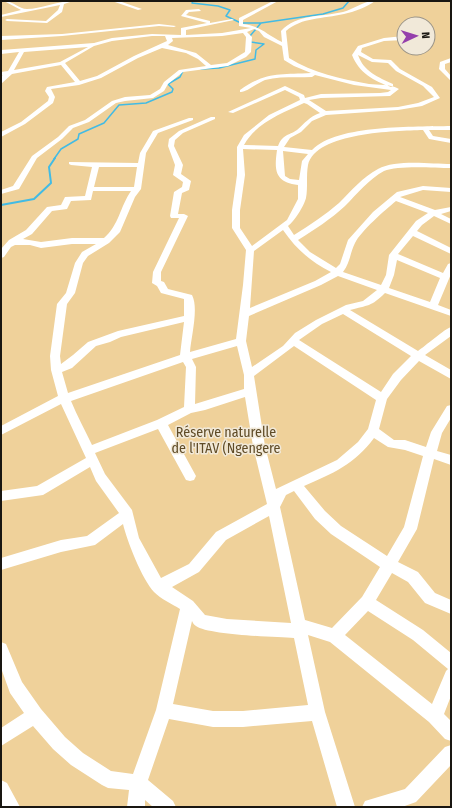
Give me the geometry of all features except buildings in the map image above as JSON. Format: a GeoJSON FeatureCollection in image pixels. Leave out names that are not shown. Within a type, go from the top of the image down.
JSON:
{"type":"FeatureCollection","features":[{"type":"Feature","properties":{"kind":"street"},"geometry":{"type":"LineString","coordinates":[[6,1],[26,11]]}},
{"type":"Feature","properties":{"kind":"street"},"geometry":{"type":"LineString","coordinates":[[50,1],[56,5]]}},
{"type":"Feature","properties":{"kind":"street"},"geometry":{"type":"LineString","coordinates":[[1,16],[71,1]]}},
{"type":"Feature","properties":{"kind":"street"},"geometry":{"type":"LineString","coordinates":[[114,1],[140,9]]}},
{"type":"Feature","properties":{"kind":"street"},"geometry":{"type":"LineString","coordinates":[[276,1],[250,16],[241,19],[241,24],[258,29],[266,36],[285,45]]}},
{"type":"Feature","properties":{"kind":"street"},"geometry":{"type":"LineString","coordinates":[[373,1],[344,13],[304,19],[290,25],[282,31],[286,59],[294,66],[339,80],[381,88],[396,89]]}},
{"type":"Feature","properties":{"kind":"street"},"geometry":{"type":"LineString","coordinates":[[1,23],[6,20],[47,22],[60,11],[62,4]]}},
{"type":"Feature","properties":{"kind":"street"},"geometry":{"type":"LineString","coordinates":[[1,135],[23,123],[51,102],[52,97],[48,91],[49,88],[79,83],[105,74],[136,57],[161,46],[170,41],[168,36],[174,26],[188,11],[199,10]]}},
{"type":"Feature","properties":{"kind":"street"},"geometry":{"type":"LineString","coordinates":[[1,16],[6,20]]}},
{"type":"Feature","properties":{"kind":"street"},"geometry":{"type":"LineString","coordinates":[[183,16],[211,24],[227,34]]}},
{"type":"Feature","properties":{"kind":"street"},"geometry":{"type":"LineString","coordinates":[[184,36],[183,29],[232,20]]}},
{"type":"Feature","properties":{"kind":"street"},"geometry":{"type":"LineString","coordinates":[[1,38],[83,33],[159,25],[174,26]]}},
{"type":"Feature","properties":{"kind":"street"},"geometry":{"type":"LineString","coordinates":[[1,52],[85,46],[119,39],[227,34],[258,29]]}},
{"type":"Feature","properties":{"kind":"street"},"geometry":{"type":"LineString","coordinates":[[1,192],[16,187],[30,161],[71,127],[86,121],[114,102],[125,99],[151,97],[162,90],[166,83],[181,71],[194,68],[210,68],[228,64],[244,56],[248,52],[249,38],[245,32]]}},
{"type":"Feature","properties":{"kind":"street"},"geometry":{"type":"LineString","coordinates":[[83,33],[85,46]]}},
{"type":"Feature","properties":{"kind":"street"},"geometry":{"type":"LineString","coordinates":[[1,82],[4,77],[10,73],[19,51],[13,37]]}},
{"type":"Feature","properties":{"kind":"street"},"geometry":{"type":"LineString","coordinates":[[396,39],[384,40],[360,47],[355,55],[359,67],[368,74],[396,89]]}},
{"type":"Feature","properties":{"kind":"street"},"geometry":{"type":"LineString","coordinates":[[1,74],[62,64],[94,45]]}},
{"type":"Feature","properties":{"kind":"street"},"geometry":{"type":"LineString","coordinates":[[161,46],[174,47],[189,53],[201,59],[210,68]]}},
{"type":"Feature","properties":{"kind":"street"},"geometry":{"type":"LineString","coordinates":[[302,183],[288,182],[283,179],[280,173],[279,148],[286,137],[296,133],[310,120],[338,110],[395,109],[421,104],[437,98],[430,88],[399,70],[389,61],[365,59],[358,52]]}},
{"type":"Feature","properties":{"kind":"street"},"geometry":{"type":"LineString","coordinates":[[451,60],[442,63],[442,69],[451,79]]}},
{"type":"Feature","properties":{"kind":"street"},"geometry":{"type":"LineString","coordinates":[[62,64],[79,83]]}},
{"type":"Feature","properties":{"kind":"street"},"geometry":{"type":"LineString","coordinates":[[242,91],[254,82],[272,76],[319,74]]}},
{"type":"Feature","properties":{"kind":"street"},"geometry":{"type":"LineString","coordinates":[[231,112],[285,88],[302,96],[303,101]]}},
{"type":"Feature","properties":{"kind":"street"},"geometry":{"type":"LineString","coordinates":[[346,807],[317,712],[298,628],[274,507],[259,446],[250,391],[249,375],[241,341],[246,307],[250,250],[236,228],[236,210],[241,175],[240,147],[246,136],[259,124],[284,109],[303,101],[321,96],[354,97],[390,94],[396,89]]}},
{"type":"Feature","properties":{"kind":"street"},"geometry":{"type":"LineString","coordinates":[[303,101],[309,102],[323,111],[323,115]]}},
{"type":"Feature","properties":{"kind":"street"},"geometry":{"type":"LineString","coordinates":[[189,409],[191,366],[185,356],[189,318],[189,297],[164,291],[161,284],[157,283],[157,272],[184,216],[174,216],[178,192],[186,188],[187,181],[177,175],[179,165],[171,146],[172,139],[181,132],[213,118]]}},
{"type":"Feature","properties":{"kind":"street"},"geometry":{"type":"LineString","coordinates":[[191,119],[155,132],[153,138],[143,153],[137,189],[131,197],[116,232],[106,242],[85,254],[79,263],[70,293],[62,304],[55,356],[56,370],[72,419],[79,429],[100,477],[127,514],[133,539],[150,573],[159,587],[188,606],[201,621],[226,626],[298,628],[334,636],[435,716],[451,733]]}},
{"type":"Feature","properties":{"kind":"street"},"geometry":{"type":"LineString","coordinates":[[425,129],[451,124]]}},
{"type":"Feature","properties":{"kind":"street"},"geometry":{"type":"LineString","coordinates":[[250,250],[290,221],[302,199],[302,183],[306,161],[312,152],[324,143],[357,133],[451,128]]}},
{"type":"Feature","properties":{"kind":"street"},"geometry":{"type":"LineString","coordinates":[[425,129],[431,138],[451,141]]}},
{"type":"Feature","properties":{"kind":"street"},"geometry":{"type":"LineString","coordinates":[[240,147],[279,148],[312,152]]}},
{"type":"Feature","properties":{"kind":"street"},"geometry":{"type":"LineString","coordinates":[[71,163],[96,165],[142,165]]}},
{"type":"Feature","properties":{"kind":"street"},"geometry":{"type":"LineString","coordinates":[[1,255],[12,242],[29,232],[50,209],[64,207],[68,199],[88,198],[96,165]]}},
{"type":"Feature","properties":{"kind":"street"},"geometry":{"type":"LineString","coordinates":[[294,239],[318,224],[359,187],[381,170],[396,166],[451,166]]}},
{"type":"Feature","properties":{"kind":"street"},"geometry":{"type":"LineString","coordinates":[[246,307],[248,313],[283,296],[318,283],[338,272],[344,265],[351,242],[376,214],[395,198],[406,192],[423,188],[451,190]]}},
{"type":"Feature","properties":{"kind":"street"},"geometry":{"type":"LineString","coordinates":[[91,189],[137,189]]}},
{"type":"Feature","properties":{"kind":"street"},"geometry":{"type":"LineString","coordinates":[[395,198],[434,213],[451,222]]}},
{"type":"Feature","properties":{"kind":"street"},"geometry":{"type":"LineString","coordinates":[[249,375],[287,348],[298,335],[319,322],[344,310],[366,304],[373,300],[382,290],[390,275],[393,256],[419,222],[434,213],[451,209]]}},
{"type":"Feature","properties":{"kind":"street"},"geometry":{"type":"LineString","coordinates":[[284,226],[306,254],[320,264],[382,290],[451,313]]}},
{"type":"Feature","properties":{"kind":"street"},"geometry":{"type":"LineString","coordinates":[[412,232],[451,251]]}},
{"type":"Feature","properties":{"kind":"street"},"geometry":{"type":"LineString","coordinates":[[12,242],[30,242],[41,245],[72,241],[106,242]]}},
{"type":"Feature","properties":{"kind":"street"},"geometry":{"type":"LineString","coordinates":[[393,256],[445,277]]}},
{"type":"Feature","properties":{"kind":"street"},"geometry":{"type":"LineString","coordinates":[[433,307],[451,266]]}},
{"type":"Feature","properties":{"kind":"street"},"geometry":{"type":"LineString","coordinates":[[344,310],[368,328],[419,355],[451,375]]}},
{"type":"Feature","properties":{"kind":"street"},"geometry":{"type":"LineString","coordinates":[[56,370],[68,365],[92,344],[106,340],[118,334],[189,318]]}},
{"type":"Feature","properties":{"kind":"street"},"geometry":{"type":"LineString","coordinates":[[159,587],[194,568],[221,536],[274,507],[282,491],[328,470],[341,462],[362,444],[373,430],[382,398],[397,377],[419,355],[443,338],[451,330]]}},
{"type":"Feature","properties":{"kind":"street"},"geometry":{"type":"LineString","coordinates":[[1,431],[64,398],[71,397],[185,356],[241,341]]}},
{"type":"Feature","properties":{"kind":"street"},"geometry":{"type":"LineString","coordinates":[[293,341],[382,398]]}},
{"type":"Feature","properties":{"kind":"street"},"geometry":{"type":"LineString","coordinates":[[1,496],[39,491],[90,456],[189,409],[205,406],[250,391]]}},
{"type":"Feature","properties":{"kind":"street"},"geometry":{"type":"LineString","coordinates":[[334,636],[367,602],[410,529],[430,453],[438,432],[451,409]]}},
{"type":"Feature","properties":{"kind":"street"},"geometry":{"type":"LineString","coordinates":[[161,423],[190,476]]}},
{"type":"Feature","properties":{"kind":"street"},"geometry":{"type":"LineString","coordinates":[[373,430],[380,437],[392,444],[405,445],[451,460]]}},
{"type":"Feature","properties":{"kind":"street"},"geometry":{"type":"LineString","coordinates":[[296,485],[320,515],[336,530],[388,564],[413,577],[430,598],[451,607]]}},
{"type":"Feature","properties":{"kind":"street"},"geometry":{"type":"LineString","coordinates":[[1,564],[61,546],[90,541],[127,514]]}},
{"type":"Feature","properties":{"kind":"street"},"geometry":{"type":"LineString","coordinates":[[367,602],[418,635],[451,663]]}},
{"type":"Feature","properties":{"kind":"street"},"geometry":{"type":"LineString","coordinates":[[136,807],[138,784],[164,710],[188,606]]}},
{"type":"Feature","properties":{"kind":"street"},"geometry":{"type":"LineString","coordinates":[[1,649],[16,687],[35,715],[59,743],[77,759],[108,779],[138,784],[166,807]]}},
{"type":"Feature","properties":{"kind":"street"},"geometry":{"type":"LineString","coordinates":[[435,716],[451,676]]}},
{"type":"Feature","properties":{"kind":"street"},"geometry":{"type":"LineString","coordinates":[[164,710],[213,719],[243,719],[317,712]]}},
{"type":"Feature","properties":{"kind":"street"},"geometry":{"type":"LineString","coordinates":[[1,738],[35,715]]}},
{"type":"Feature","properties":{"kind":"street"},"geometry":{"type":"LineString","coordinates":[[371,807],[410,796],[451,753]]}},
{"type":"Feature","properties":{"kind":"street"},"geometry":{"type":"LineString","coordinates":[[1,789],[11,807]]}},
{"type":"Feature","properties":{"kind":"green space","name":"Réserve naturelle de l'ITAV (Ngengere"},"geometry":{"type":"Polygon","coordinates":[[[1,1],[451,1],[451,807],[1,807],[1,1]]]}},
{"type":"Feature","properties":{"kind":"waterway"},"geometry":{"type":"LineString","coordinates":[[193,1],[192,3],[218,6],[230,10],[226,16],[241,23],[261,23]]}},
{"type":"Feature","properties":{"kind":"waterway"},"geometry":{"type":"LineString","coordinates":[[261,23],[323,14],[343,8],[349,1]]}},
{"type":"Feature","properties":{"kind":"waterway"},"geometry":{"type":"LineString","coordinates":[[201,69],[219,68],[255,59],[256,50],[264,44],[251,42],[250,36],[261,23]]}},
{"type":"Feature","properties":{"kind":"waterway"},"geometry":{"type":"LineString","coordinates":[[54,159],[61,149],[78,139],[79,134],[104,123],[119,105],[146,103],[172,92],[173,89],[168,84],[180,77],[183,71]]}},
{"type":"Feature","properties":{"kind":"waterway"},"geometry":{"type":"LineString","coordinates":[[1,205],[34,199],[51,183],[49,167],[55,158]]}}]}
